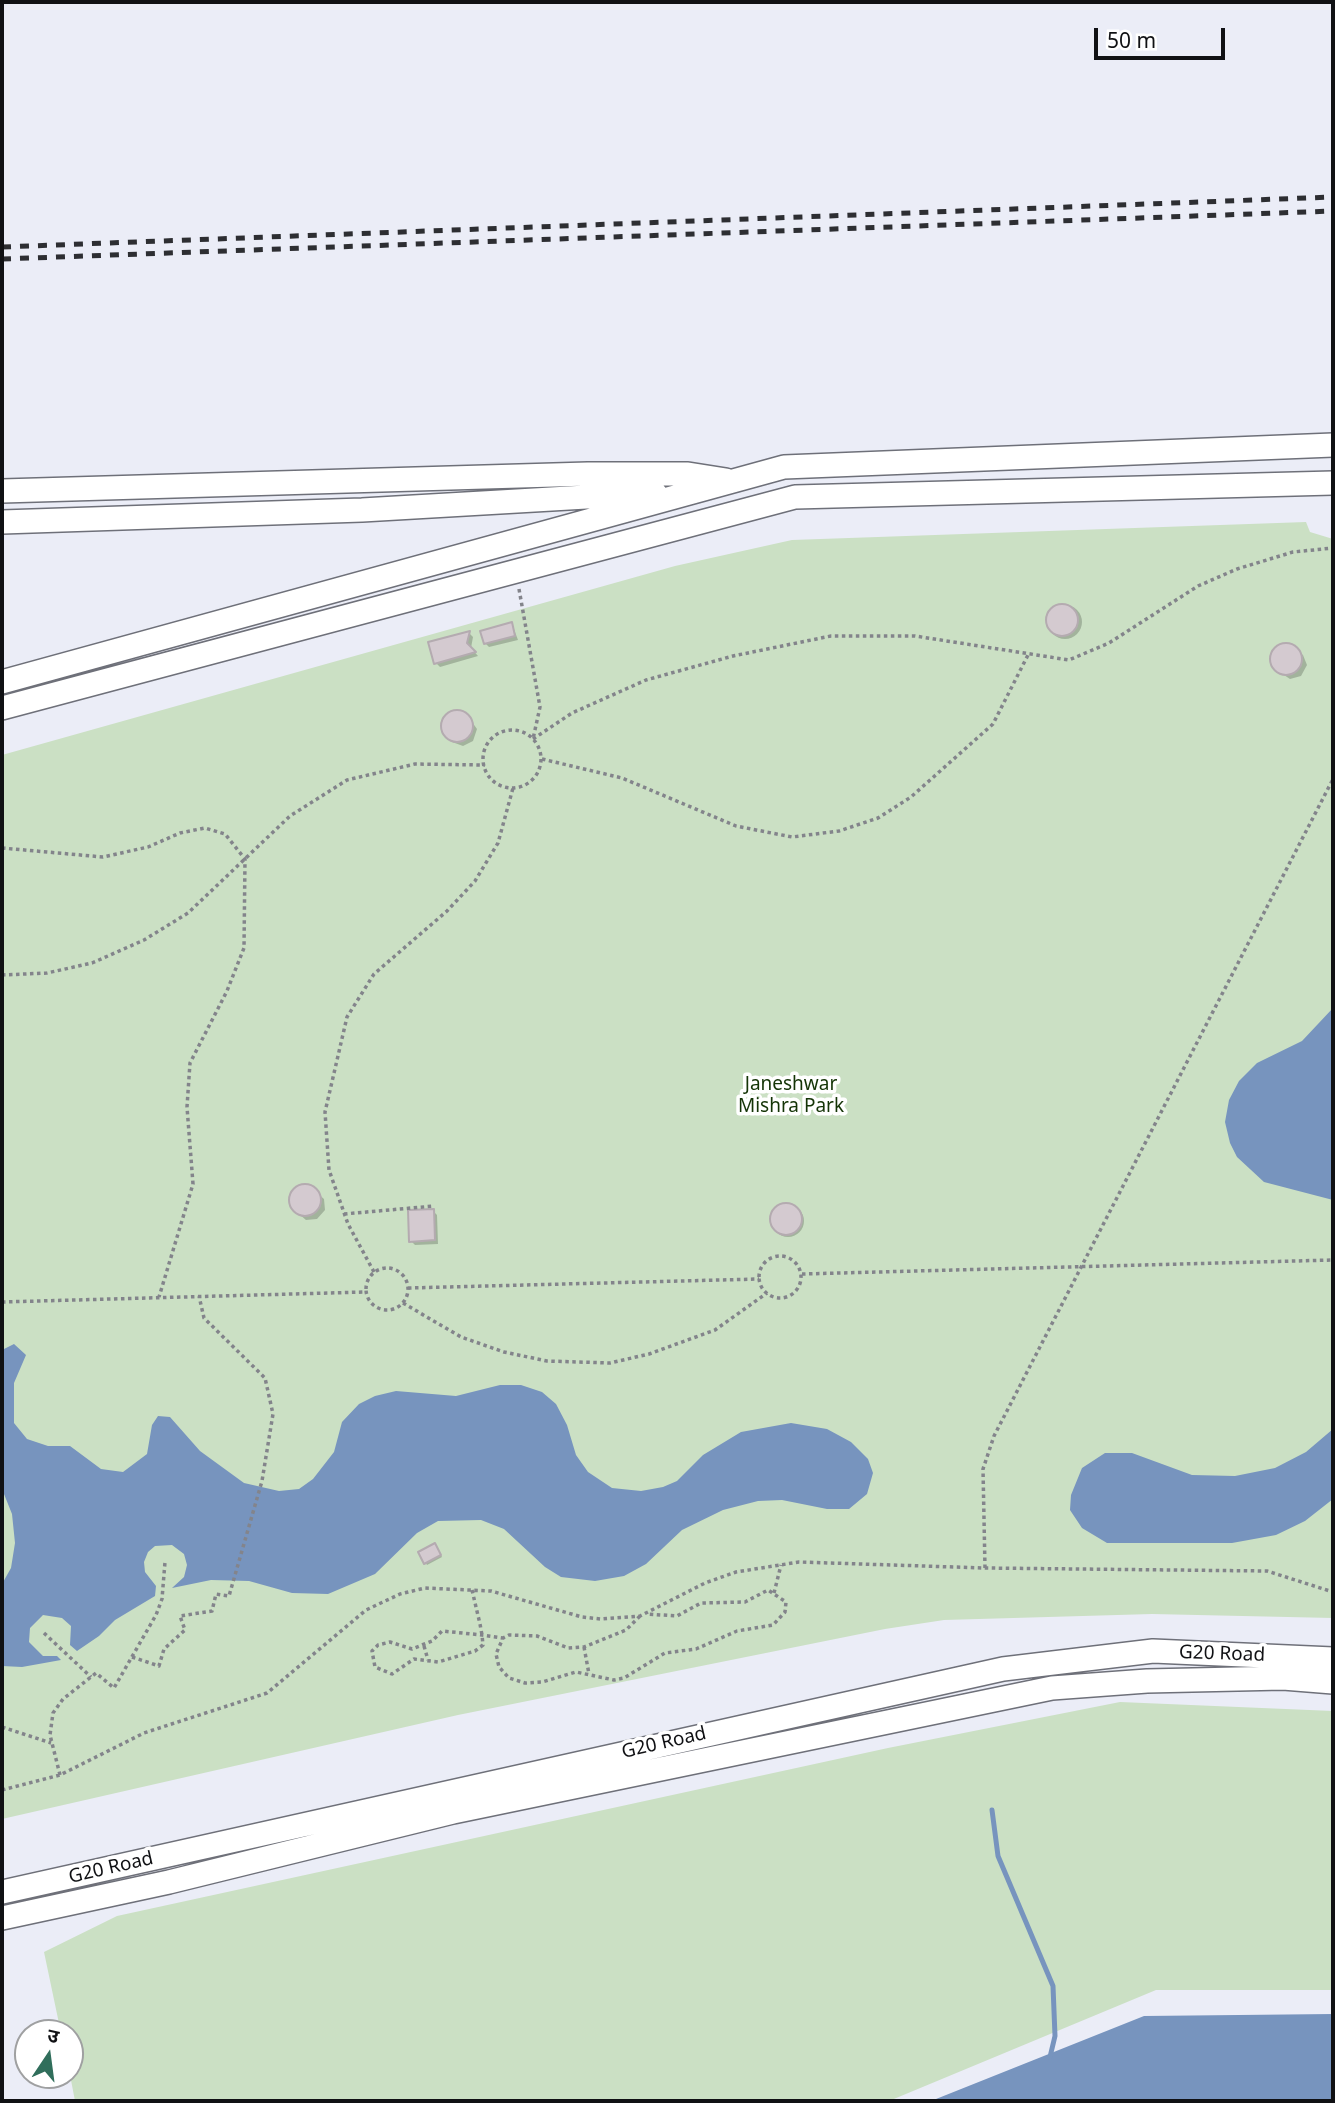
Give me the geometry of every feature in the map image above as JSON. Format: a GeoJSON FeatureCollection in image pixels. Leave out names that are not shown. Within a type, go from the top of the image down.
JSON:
{"type":"FeatureCollection","features":[{"type":"Feature","properties":{"kind":"street"},"geometry":{"type":"LineString","coordinates":[[2,682],[783,467],[1333,445]]}},
{"type":"Feature","properties":{"kind":"street"},"geometry":{"type":"LineString","coordinates":[[2,491],[588,474],[688,474],[731,482]]}},
{"type":"Feature","properties":{"kind":"street"},"geometry":{"type":"LineString","coordinates":[[731,482],[743,511]]}},
{"type":"Feature","properties":{"kind":"street"},"geometry":{"type":"LineString","coordinates":[[2,708],[795,497],[1333,483]]}},
{"type":"Feature","properties":{"kind":"street"},"geometry":{"type":"LineString","coordinates":[[2,522],[510,504],[646,493],[687,494]]}},
{"type":"Feature","properties":{"kind":"street"},"geometry":{"type":"LineString","coordinates":[[687,494],[698,523]]}},
{"type":"Feature","properties":{"kind":"street","name":"G20 Road"},"geometry":{"type":"LineString","coordinates":[[2,1892],[1003,1669],[1153,1651],[1333,1659]]}},
{"type":"Feature","properties":{"kind":"street"},"geometry":{"type":"LineString","coordinates":[[1003,1669],[1003,1698]]}},
{"type":"Feature","properties":{"kind":"street","name":"G20 Road"},"geometry":{"type":"LineString","coordinates":[[2,1918],[169,1882],[453,1812],[1052,1688],[1147,1681],[1283,1678],[1333,1682]]}},
{"type":"Feature","properties":{"kind":"path"},"geometry":{"type":"LineString","coordinates":[[533,739],[572,713],[646,680],[733,656],[831,636],[915,636],[1069,660],[1109,643],[1198,586],[1227,573],[1293,552],[1333,548]]}},
{"type":"Feature","properties":{"kind":"path"},"geometry":{"type":"LineString","coordinates":[[516,572],[540,707],[533,739],[542,759],[533,780],[513,788],[492,780],[485,765],[486,748],[501,732],[512,730],[533,739]]}},
{"type":"Feature","properties":{"kind":"path"},"geometry":{"type":"LineString","coordinates":[[542,759],[622,778],[736,826],[792,837],[839,831],[878,818],[911,797],[993,724],[1029,653]]}},
{"type":"Feature","properties":{"kind":"path"},"geometry":{"type":"LineString","coordinates":[[2,975],[47,973],[92,963],[144,940],[188,914],[289,816],[346,780],[415,764],[485,765]]}},
{"type":"Feature","properties":{"kind":"path"},"geometry":{"type":"LineString","coordinates":[[985,1569],[983,1469],[990,1447],[1333,779]]}},
{"type":"Feature","properties":{"kind":"path"},"geometry":{"type":"LineString","coordinates":[[374,1272],[344,1213],[329,1170],[325,1112],[347,1017],[374,974],[447,911],[475,881],[498,842],[513,788]]}},
{"type":"Feature","properties":{"kind":"path"},"geometry":{"type":"LineString","coordinates":[[2,848],[103,857],[148,848],[180,833],[205,828],[225,834],[245,859],[244,948],[227,991],[190,1063],[187,1107],[192,1184],[159,1297]]}},
{"type":"Feature","properties":{"kind":"path"},"geometry":{"type":"LineString","coordinates":[[344,1213],[434,1206]]}},
{"type":"Feature","properties":{"kind":"path"},"geometry":{"type":"LineString","coordinates":[[778,1255],[793,1260],[802,1274],[801,1282],[791,1295],[783,1298],[767,1293],[759,1279],[763,1264],[778,1255]]}},
{"type":"Feature","properties":{"kind":"path"},"geometry":{"type":"LineString","coordinates":[[802,1274],[1333,1260]]}},
{"type":"Feature","properties":{"kind":"path"},"geometry":{"type":"LineString","coordinates":[[381,1268],[396,1270],[407,1281],[408,1288],[403,1303],[389,1310],[381,1309],[368,1300],[366,1284],[374,1272],[381,1268]]}},
{"type":"Feature","properties":{"kind":"path"},"geometry":{"type":"LineString","coordinates":[[408,1288],[759,1279]]}},
{"type":"Feature","properties":{"kind":"path"},"geometry":{"type":"LineString","coordinates":[[2,1302],[365,1292]]}},
{"type":"Feature","properties":{"kind":"path"},"geometry":{"type":"LineString","coordinates":[[403,1303],[461,1337],[504,1352],[547,1361],[610,1363],[649,1354],[715,1330],[767,1293]]}},
{"type":"Feature","properties":{"kind":"path"},"geometry":{"type":"LineString","coordinates":[[132,1657],[159,1666],[164,1649],[185,1630],[180,1616],[212,1611],[216,1594],[229,1596],[262,1480],[273,1414],[265,1378],[205,1318],[199,1296]]}},
{"type":"Feature","properties":{"kind":"path"},"geometry":{"type":"LineString","coordinates":[[60,1775],[51,1744],[53,1713],[62,1699],[96,1674],[114,1688],[162,1599],[165,1562]]}},
{"type":"Feature","properties":{"kind":"path"},"geometry":{"type":"LineString","coordinates":[[472,1590],[482,1635],[483,1646],[438,1662],[414,1659],[392,1674],[383,1672],[372,1661],[372,1651],[378,1645],[390,1642],[412,1649],[442,1632],[482,1635],[503,1638],[522,1634],[568,1647],[584,1647],[626,1630],[643,1615],[705,1583],[736,1572],[799,1562],[985,1569],[1267,1571],[1333,1592]]}},
{"type":"Feature","properties":{"kind":"path"},"geometry":{"type":"LineString","coordinates":[[774,1593],[780,1565]]}},
{"type":"Feature","properties":{"kind":"path"},"geometry":{"type":"LineString","coordinates":[[2,1790],[60,1775],[144,1733],[267,1693],[366,1609],[400,1594],[425,1588],[491,1591],[582,1617],[677,1616],[701,1603],[745,1602],[768,1590],[786,1602],[785,1612],[773,1625],[737,1631],[696,1649],[665,1653],[624,1678],[614,1680],[576,1672],[542,1682],[525,1683],[509,1678],[499,1667],[496,1654],[503,1638]]}},
{"type":"Feature","properties":{"kind":"path"},"geometry":{"type":"LineString","coordinates":[[44,1633],[91,1677]]}},
{"type":"Feature","properties":{"kind":"path"},"geometry":{"type":"LineString","coordinates":[[424,1644],[428,1661]]}},
{"type":"Feature","properties":{"kind":"path"},"geometry":{"type":"LineString","coordinates":[[584,1647],[589,1675]]}},
{"type":"Feature","properties":{"kind":"path"},"geometry":{"type":"LineString","coordinates":[[2,1727],[51,1744]]}},
{"type":"Feature","properties":{"kind":"green space","name":"Janeshwar Mishra Park"},"geometry":{"type":"Polygon","coordinates":[[[1306,522],[1310,532],[1333,539],[1333,1618],[1152,1614],[944,1620],[885,1629],[458,1715],[2,1819],[2,755],[675,566],[792,540],[1306,522]]]}},
{"type":"Feature","properties":{"kind":"green space"},"geometry":{"type":"Polygon","coordinates":[[[1120,1702],[1333,1711],[1333,1990],[1156,1990],[889,2101],[75,2101],[73,2089],[84,2089],[84,2019],[58,2019],[44,1952],[117,1916],[888,1748],[1120,1702]]]}},
{"type":"Feature","properties":{"kind":"water"},"geometry":{"type":"Polygon","coordinates":[[[1333,1008],[1333,1200],[1264,1182],[1237,1157],[1225,1122],[1229,1100],[1239,1081],[1257,1063],[1302,1041],[1333,1008]]]}},
{"type":"Feature","properties":{"kind":"water"},"geometry":{"type":"Polygon","coordinates":[[[14,1344],[26,1355],[14,1383],[14,1423],[27,1439],[48,1446],[70,1446],[101,1469],[123,1472],[147,1454],[152,1425],[158,1416],[170,1417],[200,1451],[244,1483],[279,1491],[299,1489],[313,1479],[334,1452],[342,1422],[359,1404],[375,1396],[396,1391],[456,1396],[500,1385],[521,1385],[542,1392],[556,1404],[567,1425],[576,1455],[588,1472],[612,1488],[641,1491],[663,1487],[677,1481],[703,1455],[741,1432],[791,1423],[827,1429],[851,1442],[868,1459],[873,1473],[867,1494],[849,1509],[827,1509],[782,1500],[758,1501],[723,1510],[682,1530],[646,1564],[624,1576],[595,1581],[561,1577],[545,1567],[504,1529],[481,1520],[438,1521],[417,1533],[375,1574],[328,1594],[292,1593],[249,1581],[211,1580],[172,1588],[184,1577],[187,1565],[184,1554],[172,1545],[155,1546],[148,1552],[144,1562],[145,1572],[156,1586],[155,1596],[115,1620],[99,1636],[77,1651],[70,1645],[71,1626],[62,1618],[43,1615],[30,1628],[29,1642],[43,1656],[57,1656],[61,1660],[22,1667],[2,1666],[2,1584],[11,1568],[15,1543],[12,1514],[2,1489],[2,1350],[14,1344]]]}},
{"type":"Feature","properties":{"kind":"water"},"geometry":{"type":"Polygon","coordinates":[[[1333,1429],[1333,1499],[1305,1521],[1276,1535],[1232,1543],[1107,1543],[1082,1528],[1070,1510],[1071,1495],[1082,1468],[1105,1453],[1132,1453],[1192,1475],[1235,1476],[1275,1468],[1306,1452],[1333,1429]]]}},
{"type":"Feature","properties":{"kind":"water"},"geometry":{"type":"Polygon","coordinates":[[[1333,2014],[1333,2101],[931,2101],[1144,2016],[1333,2014]]]}},
{"type":"Feature","properties":{"kind":"building"},"geometry":{"type":"Polygon","coordinates":[[[1062,604],[1073,609],[1078,620],[1073,631],[1062,636],[1051,631],[1046,620],[1051,609],[1062,604]]]}},
{"type":"Feature","properties":{"kind":"building"},"geometry":{"type":"Polygon","coordinates":[[[512,622],[515,636],[484,644],[480,631],[512,622]]]}},
{"type":"Feature","properties":{"kind":"building"},"geometry":{"type":"Polygon","coordinates":[[[470,631],[467,643],[476,652],[434,664],[428,642],[470,631]]]}},
{"type":"Feature","properties":{"kind":"building"},"geometry":{"type":"Polygon","coordinates":[[[1286,643],[1297,648],[1302,659],[1297,670],[1286,675],[1275,670],[1270,659],[1275,648],[1286,643]]]}},
{"type":"Feature","properties":{"kind":"building"},"geometry":{"type":"Polygon","coordinates":[[[457,710],[468,715],[473,726],[468,737],[457,742],[446,737],[441,726],[446,715],[457,710]]]}},
{"type":"Feature","properties":{"kind":"building"},"geometry":{"type":"Polygon","coordinates":[[[305,1184],[316,1189],[321,1200],[316,1211],[305,1216],[294,1211],[289,1200],[294,1189],[305,1184]]]}},
{"type":"Feature","properties":{"kind":"building"},"geometry":{"type":"Polygon","coordinates":[[[786,1203],[797,1208],[802,1219],[797,1230],[786,1235],[775,1230],[770,1219],[775,1208],[786,1203]]]}},
{"type":"Feature","properties":{"kind":"building"},"geometry":{"type":"Polygon","coordinates":[[[434,1209],[435,1240],[409,1242],[408,1210],[434,1209]]]}},
{"type":"Feature","properties":{"kind":"building"},"geometry":{"type":"Polygon","coordinates":[[[435,1543],[441,1555],[424,1564],[418,1552],[435,1543]]]}},
{"type":"Feature","properties":{"kind":"waterway"},"geometry":{"type":"LineString","coordinates":[[992,1810],[998,1856],[1053,1986],[1055,2036],[1050,2057]]}},
{"type":"Feature","properties":{"kind":"railway"},"geometry":{"type":"LineString","coordinates":[[2,247],[1333,197]]}},
{"type":"Feature","properties":{"kind":"railway"},"geometry":{"type":"LineString","coordinates":[[2,259],[1333,211]]}}]}
